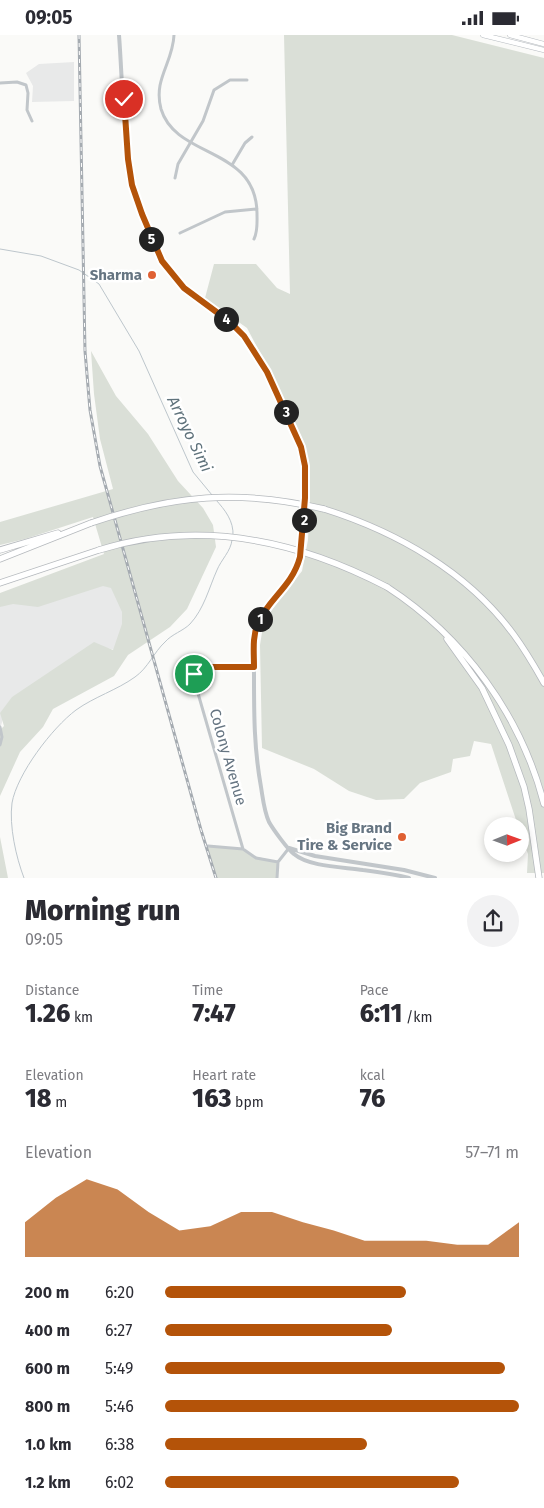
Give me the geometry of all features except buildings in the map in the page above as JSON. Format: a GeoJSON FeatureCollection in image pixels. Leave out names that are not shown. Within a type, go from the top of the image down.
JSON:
{"type":"FeatureCollection","features":[{"type":"Feature","properties":{"kind":"highway"},"geometry":{"type":"LineString","coordinates":[[0,550],[125,512],[153,505],[209,497],[272,499],[324,509],[368,524],[439,563],[492,609],[528,652],[544,675]]}},
{"type":"Feature","properties":{"kind":"highway"},"geometry":{"type":"LineString","coordinates":[[0,559],[91,523]]}},
{"type":"Feature","properties":{"kind":"highway"},"geometry":{"type":"LineString","coordinates":[[0,583],[99,550],[131,542],[165,537],[206,536],[253,540],[318,556],[387,587],[402,597],[455,643],[480,672],[500,700],[531,763],[544,804]]}},
{"type":"Feature","properties":{"kind":"highway"},"geometry":{"type":"LineString","coordinates":[[443,633],[482,688],[509,745],[528,802],[539,878]]}},
{"type":"Feature","properties":{"kind":"highway"},"geometry":{"type":"LineString","coordinates":[[514,635],[544,683]]}},
{"type":"Feature","properties":{"kind":"main road"},"geometry":{"type":"LineString","coordinates":[[483,35],[544,50]]}},
{"type":"Feature","properties":{"kind":"main road"},"geometry":{"type":"LineString","coordinates":[[510,35],[544,43]]}},
{"type":"Feature","properties":{"kind":"street"},"geometry":{"type":"LineString","coordinates":[[119,35],[130,172],[136,198],[152,240],[162,261],[177,282],[190,294],[234,325],[250,343],[267,372],[304,456],[305,498],[298,567],[290,582],[264,613],[254,638],[254,745],[264,802],[270,824],[293,854],[314,863],[409,878]]}},
{"type":"Feature","properties":{"kind":"street"},"geometry":{"type":"LineString","coordinates":[[174,35],[173,51],[160,83],[160,99],[163,113],[175,130],[232,165],[241,172],[252,186],[257,209],[257,231],[254,239]]}},
{"type":"Feature","properties":{"kind":"street"},"geometry":{"type":"LineString","coordinates":[[174,177],[178,165],[203,121],[210,98],[216,88],[230,80],[247,79]]}},
{"type":"Feature","properties":{"kind":"street"},"geometry":{"type":"LineString","coordinates":[[0,83],[26,85],[28,93],[27,110],[32,121]]}},
{"type":"Feature","properties":{"kind":"street"},"geometry":{"type":"LineString","coordinates":[[232,165],[245,143],[252,137]]}},
{"type":"Feature","properties":{"kind":"street"},"geometry":{"type":"LineString","coordinates":[[180,233],[225,212],[257,209]]}},
{"type":"Feature","properties":{"kind":"street","name":"Colony Avenue"},"geometry":{"type":"LineString","coordinates":[[242,849],[193,677],[195,671],[202,667],[254,667]]}},
{"type":"Feature","properties":{"kind":"street"},"geometry":{"type":"LineString","coordinates":[[0,727],[2,737],[0,745]]}},
{"type":"Feature","properties":{"kind":"street"},"geometry":{"type":"LineString","coordinates":[[208,847],[242,849],[256,858],[278,862]]}},
{"type":"Feature","properties":{"kind":"street"},"geometry":{"type":"LineString","coordinates":[[277,878],[278,862],[289,848]]}},
{"type":"Feature","properties":{"kind":"street"},"geometry":{"type":"LineString","coordinates":[[289,848],[315,856],[404,870],[435,878]]}},
{"type":"Feature","properties":{"kind":"shaded area"},"geometry":{"type":"Polygon","coordinates":[[[284,35],[452,35],[544,58],[544,873],[527,873],[529,863],[529,817],[515,817],[491,744],[474,741],[470,756],[453,759],[451,772],[420,783],[404,799],[376,800],[349,791],[314,769],[262,748],[260,645],[264,620],[302,571],[308,540],[310,501],[306,447],[279,388],[247,328],[205,298],[214,264],[256,264],[277,288],[290,294],[284,35]]]}},
{"type":"Feature","properties":{"kind":"shaded area"},"geometry":{"type":"Polygon","coordinates":[[[74,62],[74,101],[32,102],[33,86],[26,73],[39,64],[74,62]]]}},
{"type":"Feature","properties":{"kind":"shaded area"},"geometry":{"type":"Polygon","coordinates":[[[91,351],[116,396],[148,434],[178,481],[203,508],[213,525],[216,547],[187,609],[170,627],[128,655],[114,676],[53,709],[43,727],[20,752],[0,796],[0,730],[4,726],[0,713],[12,697],[94,642],[113,650],[122,624],[122,612],[111,588],[103,586],[38,607],[13,604],[0,607],[0,593],[104,554],[93,517],[0,545],[0,522],[113,489],[100,439],[91,351]]]}},
{"type":"Feature","properties":{"kind":"shaded area"},"geometry":{"type":"Polygon","coordinates":[[[115,579],[126,612],[115,650],[95,645],[5,712],[0,729],[0,604],[115,579]]]}},
{"type":"Feature","properties":{"kind":"shaded area"},"geometry":{"type":"Polygon","coordinates":[[[0,837],[8,878],[0,878],[0,837]]]}},
{"type":"Feature","properties":{"kind":"shaded area"},"geometry":{"type":"Polygon","coordinates":[[[206,846],[243,849],[250,855],[278,862],[277,878],[216,878],[206,846]]]}},
{"type":"Feature","properties":{"kind":"waterway"},"geometry":{"type":"LineString","coordinates":[[0,249],[41,256],[79,270],[99,284],[139,351],[193,472],[212,495]]}},
{"type":"Feature","properties":{"kind":"waterway","name":"Arroyo Simi"},"geometry":{"type":"LineString","coordinates":[[216,500],[226,512],[232,525],[233,536]]}},
{"type":"Feature","properties":{"kind":"waterway","name":"Arroyo Simi"},"geometry":{"type":"LineString","coordinates":[[24,878],[14,841],[11,812],[15,791],[28,766],[57,728],[76,710],[135,677],[144,669],[168,639],[190,624],[203,605],[232,540]]}},
{"type":"Feature","properties":{"kind":"railway"},"geometry":{"type":"LineString","coordinates":[[79,35],[85,351],[90,410],[100,466],[216,878]]}},
{"type":"Feature","properties":{"kind":"place","name":"Sharma"},"geometry":{"type":"Point","coordinates":[152,275]}},
{"type":"Feature","properties":{"kind":"place","name":"Big Brand Tire & Service"},"geometry":{"type":"Point","coordinates":[402,837]}},
{"type":"Feature","properties":{"kind":"route"},"geometry":{"type":"LineString","coordinates":[[124,99],[128,159],[132,185],[152,240],[162,261],[177,282],[190,294],[230,322],[250,343],[267,372],[304,456],[305,498],[302,544],[298,567],[290,582],[264,613],[258,624],[254,638],[254,667],[202,667],[198,668],[194,674]]}}]}
